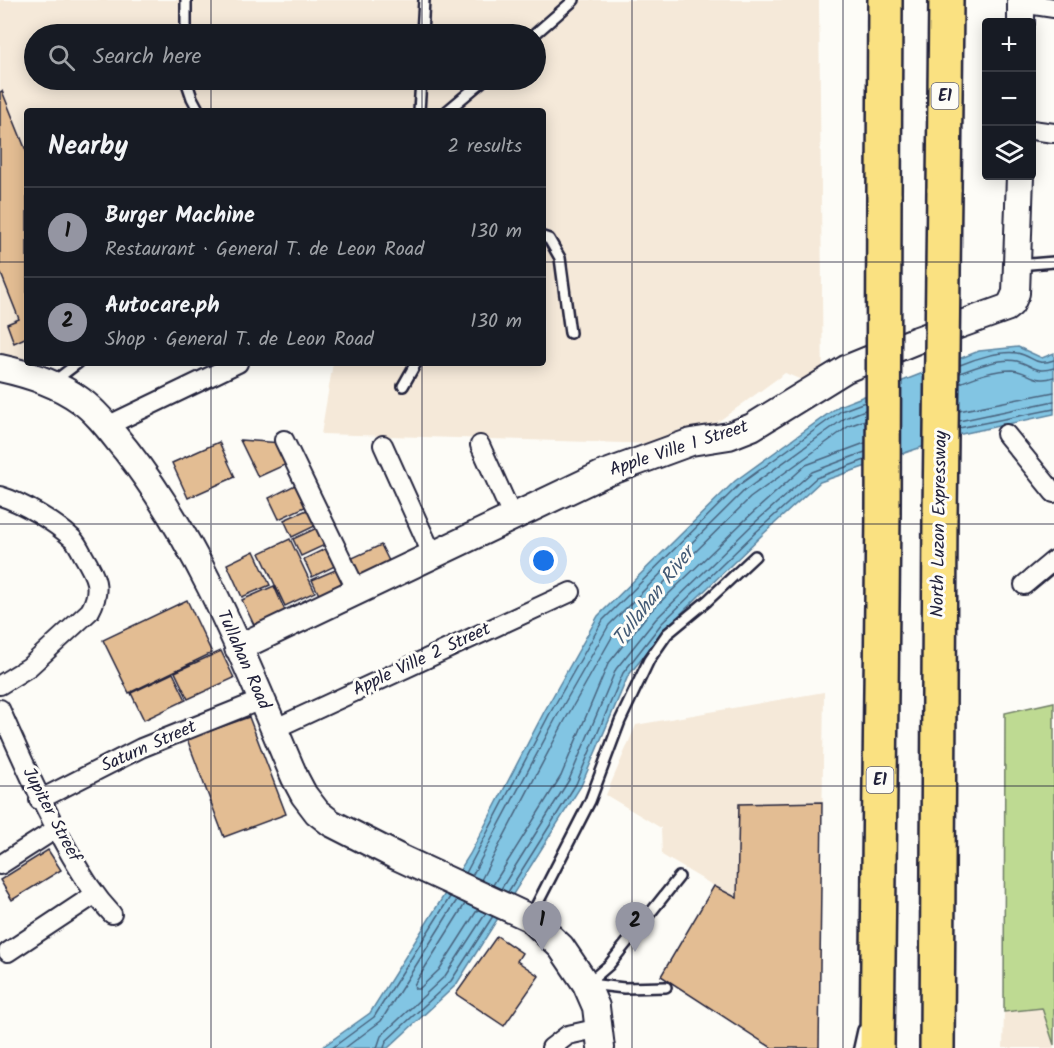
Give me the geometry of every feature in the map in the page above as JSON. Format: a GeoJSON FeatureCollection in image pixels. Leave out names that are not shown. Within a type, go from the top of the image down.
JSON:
{"type":"FeatureCollection","features":[{"type":"Feature","properties":{"kind":"highway","name":"E1"},"geometry":{"type":"LineString","coordinates":[[877,1048],[883,513],[885,0]]}},
{"type":"Feature","properties":{"kind":"highway","name":"North Luzon Expressway"},"geometry":{"type":"LineString","coordinates":[[937,1048],[946,0]]}},
{"type":"Feature","properties":{"kind":"main road"},"geometry":{"type":"LineString","coordinates":[[1018,265],[1020,180]]}},
{"type":"Feature","properties":{"kind":"main road","name":"Apple Ville 1 Street"},"geometry":{"type":"LineString","coordinates":[[238,648],[601,475],[691,442],[729,436],[752,427],[846,369],[997,311],[1011,304],[1016,293],[1018,265]]}},
{"type":"Feature","properties":{"kind":"main road","name":"Tullahan Road"},"geometry":{"type":"LineString","coordinates":[[0,368],[24,373],[51,383],[80,400],[107,426],[143,472],[173,518],[211,588],[304,795],[317,812],[346,832],[526,915],[561,947],[586,984],[596,1007],[600,1038]]}},
{"type":"Feature","properties":{"kind":"street"},"geometry":{"type":"LineString","coordinates":[[1021,9],[1054,9]]}},
{"type":"Feature","properties":{"kind":"street"},"geometry":{"type":"LineString","coordinates":[[1036,131],[1054,133]]}},
{"type":"Feature","properties":{"kind":"street"},"geometry":{"type":"LineString","coordinates":[[107,426],[232,366]]}},
{"type":"Feature","properties":{"kind":"street"},"geometry":{"type":"LineString","coordinates":[[1006,434],[1054,493]]}},
{"type":"Feature","properties":{"kind":"street"},"geometry":{"type":"LineString","coordinates":[[284,440],[357,591]]}},
{"type":"Feature","properties":{"kind":"street"},"geometry":{"type":"LineString","coordinates":[[382,445],[432,556]]}},
{"type":"Feature","properties":{"kind":"street"},"geometry":{"type":"LineString","coordinates":[[480,445],[513,518]]}},
{"type":"Feature","properties":{"kind":"street"},"geometry":{"type":"LineString","coordinates":[[0,496],[21,502],[74,540],[95,576],[97,591],[96,601],[90,611],[29,667],[0,685]]}},
{"type":"Feature","properties":{"kind":"street"},"geometry":{"type":"LineString","coordinates":[[1024,585],[1054,560]]}},
{"type":"Feature","properties":{"kind":"street","name":"Apple Ville 2 Street"},"geometry":{"type":"LineString","coordinates":[[274,729],[571,592]]}},
{"type":"Feature","properties":{"kind":"street","name":"Saturn Street"},"geometry":{"type":"LineString","coordinates":[[39,800],[141,748],[261,699]]}},
{"type":"Feature","properties":{"kind":"street","name":"Jupiter Streef"},"geometry":{"type":"LineString","coordinates":[[0,709],[39,800],[94,895],[112,914]]}},
{"type":"Feature","properties":{"kind":"street"},"geometry":{"type":"LineString","coordinates":[[0,865],[56,829]]}},
{"type":"Feature","properties":{"kind":"street"},"geometry":{"type":"LineString","coordinates":[[8,952],[94,895]]}},
{"type":"Feature","properties":{"kind":"street"},"geometry":{"type":"LineString","coordinates":[[551,1048],[568,1035],[600,1038]]}},
{"type":"Feature","properties":{"kind":"lane"},"geometry":{"type":"LineString","coordinates":[[186,0],[186,24]]}},
{"type":"Feature","properties":{"kind":"lane"},"geometry":{"type":"LineString","coordinates":[[423,24],[424,0]]}},
{"type":"Feature","properties":{"kind":"lane"},"geometry":{"type":"LineString","coordinates":[[546,24],[574,0]]}},
{"type":"Feature","properties":{"kind":"lane"},"geometry":{"type":"LineString","coordinates":[[189,90],[197,108]]}},
{"type":"Feature","properties":{"kind":"lane"},"geometry":{"type":"LineString","coordinates":[[420,108],[421,90]]}},
{"type":"Feature","properties":{"kind":"lane"},"geometry":{"type":"LineString","coordinates":[[451,108],[472,90]]}},
{"type":"Feature","properties":{"kind":"lane"},"geometry":{"type":"LineString","coordinates":[[546,238],[556,247],[560,258],[570,333]]}},
{"type":"Feature","properties":{"kind":"lane"},"geometry":{"type":"LineString","coordinates":[[1018,265],[1054,262]]}},
{"type":"Feature","properties":{"kind":"lane"},"geometry":{"type":"LineString","coordinates":[[51,383],[74,366]]}},
{"type":"Feature","properties":{"kind":"lane"},"geometry":{"type":"LineString","coordinates":[[403,386],[414,366]]}},
{"type":"Feature","properties":{"kind":"lane"},"geometry":{"type":"LineString","coordinates":[[526,915],[590,801],[620,721],[649,660],[667,634],[707,601],[755,556]]}},
{"type":"Feature","properties":{"kind":"lane"},"geometry":{"type":"LineString","coordinates":[[586,984],[609,965],[679,876]]}},
{"type":"Feature","properties":{"kind":"lane"},"geometry":{"type":"LineString","coordinates":[[859,1048],[878,964]]}},
{"type":"Feature","properties":{"kind":"lane"},"geometry":{"type":"LineString","coordinates":[[586,984],[624,988],[666,987]]}},
{"type":"Feature","properties":{"kind":"shaded area"},"geometry":{"type":"Polygon","coordinates":[[[0,0],[819,0],[823,389],[785,373],[712,426],[679,430],[657,444],[321,434],[332,366],[546,366],[546,108],[24,108],[24,358],[0,354],[0,0]]]}},
{"type":"Feature","properties":{"kind":"shaded area"},"geometry":{"type":"Polygon","coordinates":[[[824,692],[819,1048],[772,1048],[661,976],[714,886],[662,855],[661,828],[606,795],[636,725],[824,692]]]}},
{"type":"Feature","properties":{"kind":"shaded area"},"geometry":{"type":"Polygon","coordinates":[[[1042,1008],[1054,1048],[1003,1048],[1004,1012],[1042,1008]]]}},
{"type":"Feature","properties":{"kind":"green space"},"geometry":{"type":"Polygon","coordinates":[[[1054,702],[1054,1045],[1042,1008],[1004,1012],[1005,713],[1054,702]]]}},
{"type":"Feature","properties":{"kind":"water","name":"Tullahan River"},"geometry":{"type":"Polygon","coordinates":[[[1018,347],[1042,358],[1054,353],[1054,414],[957,435],[820,482],[667,627],[628,676],[581,786],[456,985],[388,1048],[321,1048],[370,1013],[470,854],[544,712],[598,616],[735,481],[839,406],[979,351],[1018,347]]]}},
{"type":"Feature","properties":{"kind":"building"},"geometry":{"type":"Polygon","coordinates":[[[2,91],[24,146],[24,338],[14,343],[7,324],[19,319],[0,271],[0,92],[2,91]]]}},
{"type":"Feature","properties":{"kind":"building"},"geometry":{"type":"Polygon","coordinates":[[[240,440],[282,443],[291,462],[258,477],[240,440]]]}},
{"type":"Feature","properties":{"kind":"building"},"geometry":{"type":"Polygon","coordinates":[[[219,442],[235,477],[188,498],[172,463],[219,442]]]}},
{"type":"Feature","properties":{"kind":"building"},"geometry":{"type":"Polygon","coordinates":[[[299,483],[309,505],[279,519],[269,498],[299,483]]]}},
{"type":"Feature","properties":{"kind":"building"},"geometry":{"type":"Polygon","coordinates":[[[309,509],[317,525],[292,537],[284,520],[309,509]]]}},
{"type":"Feature","properties":{"kind":"building"},"geometry":{"type":"Polygon","coordinates":[[[319,527],[327,544],[301,556],[293,539],[319,527]]]}},
{"type":"Feature","properties":{"kind":"building"},"geometry":{"type":"Polygon","coordinates":[[[290,539],[315,592],[285,606],[260,553],[290,539]]]}},
{"type":"Feature","properties":{"kind":"building"},"geometry":{"type":"Polygon","coordinates":[[[381,545],[393,569],[359,584],[348,560],[381,545]]]}},
{"type":"Feature","properties":{"kind":"building"},"geometry":{"type":"Polygon","coordinates":[[[329,547],[337,565],[312,577],[304,559],[329,547]]]}},
{"type":"Feature","properties":{"kind":"building"},"geometry":{"type":"Polygon","coordinates":[[[254,551],[270,585],[242,597],[227,564],[254,551]]]}},
{"type":"Feature","properties":{"kind":"building"},"geometry":{"type":"Polygon","coordinates":[[[340,568],[349,589],[322,601],[312,580],[340,568]]]}},
{"type":"Feature","properties":{"kind":"building"},"geometry":{"type":"Polygon","coordinates":[[[274,586],[286,613],[255,627],[242,600],[274,586]]]}},
{"type":"Feature","properties":{"kind":"building"},"geometry":{"type":"Polygon","coordinates":[[[187,600],[212,653],[129,693],[103,640],[187,600]]]}},
{"type":"Feature","properties":{"kind":"building"},"geometry":{"type":"Polygon","coordinates":[[[221,651],[234,678],[188,699],[175,672],[221,651]]]}},
{"type":"Feature","properties":{"kind":"building"},"geometry":{"type":"Polygon","coordinates":[[[173,673],[186,700],[144,720],[131,693],[173,673]]]}},
{"type":"Feature","properties":{"kind":"building"},"geometry":{"type":"Polygon","coordinates":[[[249,717],[286,814],[224,837],[187,739],[249,717]]]}},
{"type":"Feature","properties":{"kind":"building"},"geometry":{"type":"Polygon","coordinates":[[[822,802],[819,1048],[772,1048],[661,976],[714,886],[737,898],[739,804],[822,802]]]}},
{"type":"Feature","properties":{"kind":"building"},"geometry":{"type":"Polygon","coordinates":[[[48,850],[61,870],[12,900],[0,880],[48,850]]]}},
{"type":"Feature","properties":{"kind":"building"},"geometry":{"type":"Polygon","coordinates":[[[497,936],[522,953],[517,961],[539,976],[504,1026],[456,994],[497,936]]]}},
{"type":"Feature","properties":{"kind":"place","name":"Burger Machine"},"geometry":{"type":"Point","coordinates":[542,951]}},
{"type":"Feature","properties":{"kind":"place","name":"Autocare.ph"},"geometry":{"type":"Point","coordinates":[635,952]}}]}
